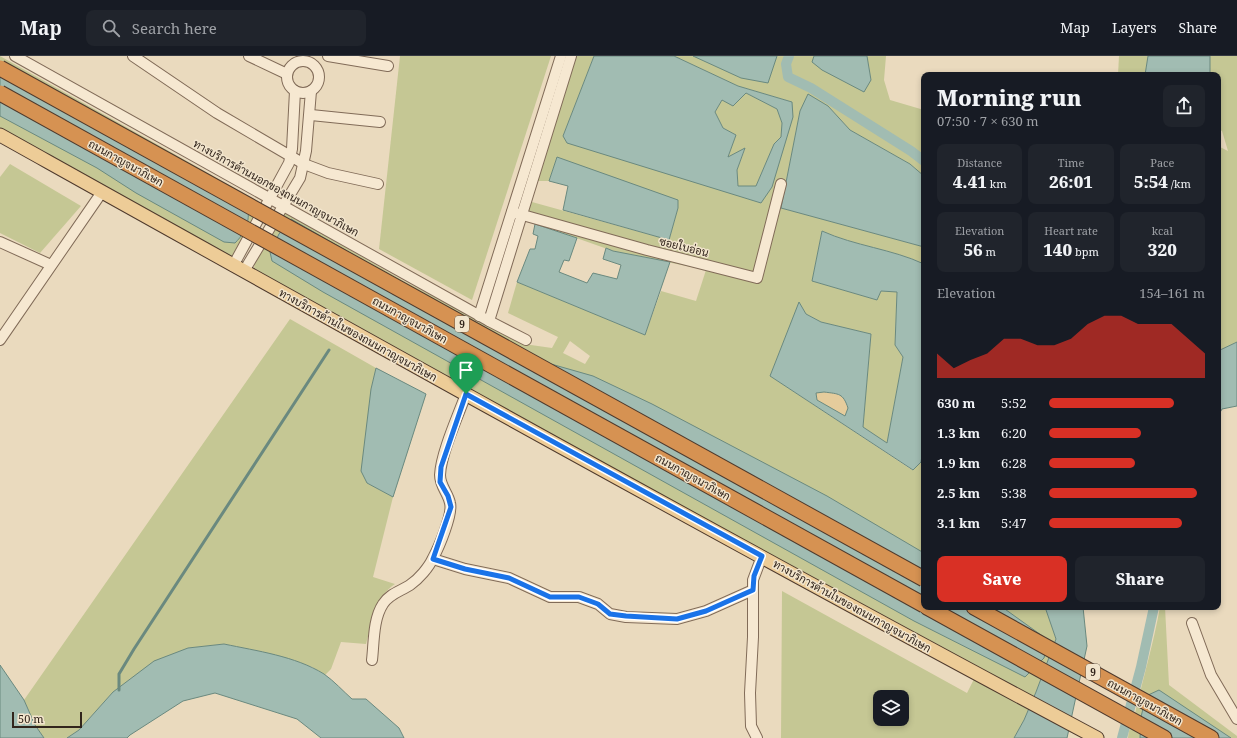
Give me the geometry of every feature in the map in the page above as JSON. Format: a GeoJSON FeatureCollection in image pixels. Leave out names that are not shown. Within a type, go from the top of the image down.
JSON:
{"type":"FeatureCollection","features":[{"type":"Feature","properties":{"kind":"highway","name":"ถนนกาญจนาภิเษก"},"geometry":{"type":"LineString","coordinates":[[0,68],[921,577]]}},
{"type":"Feature","properties":{"kind":"highway","name":"ถนนกาญจนาภิเษก"},"geometry":{"type":"LineString","coordinates":[[0,94],[921,603]]}},
{"type":"Feature","properties":{"kind":"highway","name":"ถนนกาญจนาภิเษก"},"geometry":{"type":"LineString","coordinates":[[932,610],[1164,738]]}},
{"type":"Feature","properties":{"kind":"highway","name":"ถนนกาญจนาภิเษก"},"geometry":{"type":"LineString","coordinates":[[979,610],[1211,738]]}},
{"type":"Feature","properties":{"kind":"main road","name":"ทางบริการด้านในของถนนกาญจนาภิเษก"},"geometry":{"type":"LineString","coordinates":[[0,135],[466,394],[973,672],[1097,738]]}},
{"type":"Feature","properties":{"kind":"street","name":"ทางบริการด้านนอกของถนนกาญจนาภิเษก"},"geometry":{"type":"LineString","coordinates":[[15,56],[272,198],[480,316],[526,340]]}},
{"type":"Feature","properties":{"kind":"street"},"geometry":{"type":"LineString","coordinates":[[133,56],[216,113],[304,164],[328,173],[378,184]]}},
{"type":"Feature","properties":{"kind":"street"},"geometry":{"type":"LineString","coordinates":[[249,56],[287,74]]}},
{"type":"Feature","properties":{"kind":"street"},"geometry":{"type":"LineString","coordinates":[[328,56],[388,66]]}},
{"type":"Feature","properties":{"kind":"street"},"geometry":{"type":"LineString","coordinates":[[554,94],[560,56]]}},
{"type":"Feature","properties":{"kind":"street"},"geometry":{"type":"LineString","coordinates":[[480,316],[516,212],[554,94],[570,56]]}},
{"type":"Feature","properties":{"kind":"street"},"geometry":{"type":"LineString","coordinates":[[238,268],[283,205],[300,178],[304,164],[311,115],[311,91],[318,82],[319,76],[310,59],[294,63],[290,67],[287,74],[287,83],[295,91],[300,93],[311,91]]}},
{"type":"Feature","properties":{"kind":"street"},"geometry":{"type":"LineString","coordinates":[[238,268],[289,163],[291,156],[295,91]]}},
{"type":"Feature","properties":{"kind":"street"},"geometry":{"type":"LineString","coordinates":[[311,115],[380,122]]}},
{"type":"Feature","properties":{"kind":"street","name":"ซอยใบอ่อน"},"geometry":{"type":"LineString","coordinates":[[516,212],[619,242],[757,278],[781,184]]}},
{"type":"Feature","properties":{"kind":"street"},"geometry":{"type":"LineString","coordinates":[[0,340],[102,192]]}},
{"type":"Feature","properties":{"kind":"street"},"geometry":{"type":"LineString","coordinates":[[489,321],[516,212]]}},
{"type":"Feature","properties":{"kind":"street"},"geometry":{"type":"LineString","coordinates":[[0,242],[51,265]]}},
{"type":"Feature","properties":{"kind":"street"},"geometry":{"type":"LineString","coordinates":[[372,660],[375,631],[382,605],[387,598],[411,585],[433,559],[451,507],[448,496],[440,482],[441,467],[466,394]]}},
{"type":"Feature","properties":{"kind":"street"},"geometry":{"type":"LineString","coordinates":[[757,738],[751,726],[753,590],[754,576],[762,556]]}},
{"type":"Feature","properties":{"kind":"street"},"geometry":{"type":"LineString","coordinates":[[433,559],[465,569],[509,578],[550,597],[579,597],[598,604],[610,614],[626,616],[677,619],[706,611],[753,590]]}},
{"type":"Feature","properties":{"kind":"street"},"geometry":{"type":"LineString","coordinates":[[1192,623],[1211,675],[1237,719]]}},
{"type":"Feature","properties":{"kind":"green space"},"geometry":{"type":"Polygon","coordinates":[[[0,56],[258,201],[248,231],[231,257],[0,128],[0,56]]]}},
{"type":"Feature","properties":{"kind":"green space"},"geometry":{"type":"Polygon","coordinates":[[[400,56],[551,56],[472,300],[379,249],[400,56]]]}},
{"type":"Feature","properties":{"kind":"green space"},"geometry":{"type":"Polygon","coordinates":[[[575,56],[594,56],[563,136],[761,203],[792,102],[738,86],[674,56],[814,56],[813,62],[871,80],[867,56],[886,56],[884,80],[890,100],[921,109],[921,173],[910,164],[850,130],[828,106],[800,111],[781,208],[921,246],[921,263],[822,231],[812,281],[877,300],[881,291],[897,292],[895,345],[903,357],[887,443],[863,427],[871,334],[821,322],[806,314],[799,303],[770,376],[912,470],[921,462],[921,610],[1046,610],[1056,639],[1036,692],[1024,720],[1014,738],[781,738],[782,591],[967,693],[974,679],[973,665],[746,543],[254,269],[255,260],[285,212],[402,280],[524,344],[552,348],[558,337],[508,313],[517,282],[645,335],[661,291],[696,301],[706,270],[613,251],[523,219],[532,202],[669,240],[678,208],[557,157],[549,181],[536,181],[575,56]],[[570,341],[563,353],[585,364],[590,356],[570,341]]]}},
{"type":"Feature","properties":{"kind":"green space"},"geometry":{"type":"Polygon","coordinates":[[[1119,56],[1148,56],[1145,72],[1118,72],[1119,56]]]}},
{"type":"Feature","properties":{"kind":"green space"},"geometry":{"type":"Polygon","coordinates":[[[1210,56],[1237,56],[1237,342],[1221,350],[1221,148],[1228,151],[1221,130],[1221,72],[1210,72],[1210,56]]]}},
{"type":"Feature","properties":{"kind":"green space"},"geometry":{"type":"Polygon","coordinates":[[[746,93],[777,109],[782,123],[781,137],[774,144],[756,186],[738,187],[737,170],[745,149],[728,157],[736,135],[723,128],[715,112],[722,100],[746,93]]]}},
{"type":"Feature","properties":{"kind":"green space"},"geometry":{"type":"Polygon","coordinates":[[[10,164],[81,206],[40,253],[0,233],[0,177],[10,164]]]}},
{"type":"Feature","properties":{"kind":"green space"},"geometry":{"type":"Polygon","coordinates":[[[290,319],[376,368],[371,389],[367,483],[393,497],[373,577],[395,584],[388,589],[375,611],[366,644],[341,642],[331,669],[325,675],[312,667],[275,655],[224,644],[188,648],[113,692],[79,730],[67,738],[44,738],[35,725],[24,700],[290,319]]]}},
{"type":"Feature","properties":{"kind":"green space"},"geometry":{"type":"Polygon","coordinates":[[[1159,610],[1165,610],[1169,685],[1237,736],[1237,738],[1128,738],[1159,610]]]}},
{"type":"Feature","properties":{"kind":"sand"},"geometry":{"type":"Polygon","coordinates":[[[824,392],[840,395],[844,399],[848,408],[845,416],[817,400],[816,393],[824,392]]]}},
{"type":"Feature","properties":{"kind":"shaded area"},"geometry":{"type":"Polygon","coordinates":[[[594,56],[674,56],[738,86],[792,102],[793,117],[772,187],[761,203],[567,143],[563,136],[594,56]],[[746,93],[733,106],[722,100],[715,112],[723,128],[736,135],[728,157],[745,148],[737,170],[738,186],[756,186],[774,144],[781,137],[782,123],[777,109],[746,93]]]}},
{"type":"Feature","properties":{"kind":"shaded area"},"geometry":{"type":"Polygon","coordinates":[[[693,56],[777,56],[768,83],[741,78],[693,56]]]}},
{"type":"Feature","properties":{"kind":"shaded area"},"geometry":{"type":"Polygon","coordinates":[[[814,56],[867,56],[871,80],[864,92],[822,70],[812,62],[814,56]]]}},
{"type":"Feature","properties":{"kind":"shaded area"},"geometry":{"type":"Polygon","coordinates":[[[1148,56],[1210,56],[1210,72],[1145,72],[1148,56]]]}},
{"type":"Feature","properties":{"kind":"shaded area"},"geometry":{"type":"Polygon","coordinates":[[[0,62],[247,199],[248,218],[246,228],[240,238],[235,243],[224,242],[136,193],[97,168],[0,116],[0,62]]]}},
{"type":"Feature","properties":{"kind":"shaded area"},"geometry":{"type":"Polygon","coordinates":[[[808,94],[828,106],[850,130],[910,164],[921,173],[921,246],[781,208],[800,111],[808,94]]]}},
{"type":"Feature","properties":{"kind":"shaded area"},"geometry":{"type":"Polygon","coordinates":[[[557,157],[678,200],[678,208],[669,240],[563,210],[568,186],[549,181],[557,157]]]}},
{"type":"Feature","properties":{"kind":"shaded area"},"geometry":{"type":"Polygon","coordinates":[[[291,219],[537,360],[593,376],[652,404],[827,496],[921,551],[921,610],[1006,610],[1048,640],[1044,658],[1025,677],[914,621],[323,292],[272,261],[270,252],[279,234],[291,219]]]}},
{"type":"Feature","properties":{"kind":"shaded area"},"geometry":{"type":"Polygon","coordinates":[[[535,224],[577,238],[569,261],[564,260],[559,272],[587,283],[593,273],[617,279],[621,265],[603,259],[606,248],[613,251],[670,262],[645,335],[517,282],[530,249],[535,249],[538,236],[533,234],[535,224]]]}},
{"type":"Feature","properties":{"kind":"shaded area"},"geometry":{"type":"Polygon","coordinates":[[[822,231],[921,263],[921,462],[913,470],[770,376],[799,302],[806,314],[821,322],[871,334],[863,427],[887,443],[903,357],[895,345],[897,292],[881,291],[877,300],[812,281],[822,231]],[[824,392],[816,393],[817,400],[845,416],[848,408],[844,399],[837,394],[824,392]]]}},
{"type":"Feature","properties":{"kind":"shaded area"},"geometry":{"type":"Polygon","coordinates":[[[1237,342],[1237,406],[1222,409],[1221,411],[1221,350],[1237,342]]]}},
{"type":"Feature","properties":{"kind":"shaded area"},"geometry":{"type":"Polygon","coordinates":[[[376,368],[426,394],[393,497],[367,483],[361,471],[371,389],[376,368]]]}},
{"type":"Feature","properties":{"kind":"shaded area"},"geometry":{"type":"Polygon","coordinates":[[[1046,610],[1083,610],[1087,646],[1067,738],[1014,738],[1024,720],[1036,692],[1056,639],[1046,610]]]}},
{"type":"Feature","properties":{"kind":"shaded area"},"geometry":{"type":"Polygon","coordinates":[[[224,644],[288,658],[313,668],[328,677],[352,699],[366,699],[399,728],[404,738],[321,738],[297,719],[215,693],[183,701],[127,738],[67,738],[79,730],[113,692],[154,661],[188,648],[224,644]]]}},
{"type":"Feature","properties":{"kind":"shaded area"},"geometry":{"type":"Polygon","coordinates":[[[0,665],[24,700],[35,725],[44,738],[0,738],[0,665]]]}},
{"type":"Feature","properties":{"kind":"shaded area"},"geometry":{"type":"Polygon","coordinates":[[[1159,690],[1231,738],[1140,738],[1141,717],[1146,696],[1159,690]]]}},
{"type":"Feature","properties":{"kind":"waterway"},"geometry":{"type":"LineString","coordinates":[[789,56],[786,64],[788,77],[811,88],[921,159]]}},
{"type":"Feature","properties":{"kind":"waterway"},"geometry":{"type":"LineString","coordinates":[[119,690],[119,674],[134,649],[329,350]]}},
{"type":"Feature","properties":{"kind":"waterway"},"geometry":{"type":"LineString","coordinates":[[1122,738],[1141,667],[1153,610]]}},
{"type":"Feature","properties":{"kind":"route"},"geometry":{"type":"LineString","coordinates":[[466,394],[762,556],[754,576],[753,590],[706,611],[677,619],[626,616],[610,614],[598,604],[579,597],[550,597],[509,578],[465,569],[433,559],[446,526],[451,507],[448,496],[440,482],[441,467],[466,394]]}}]}
